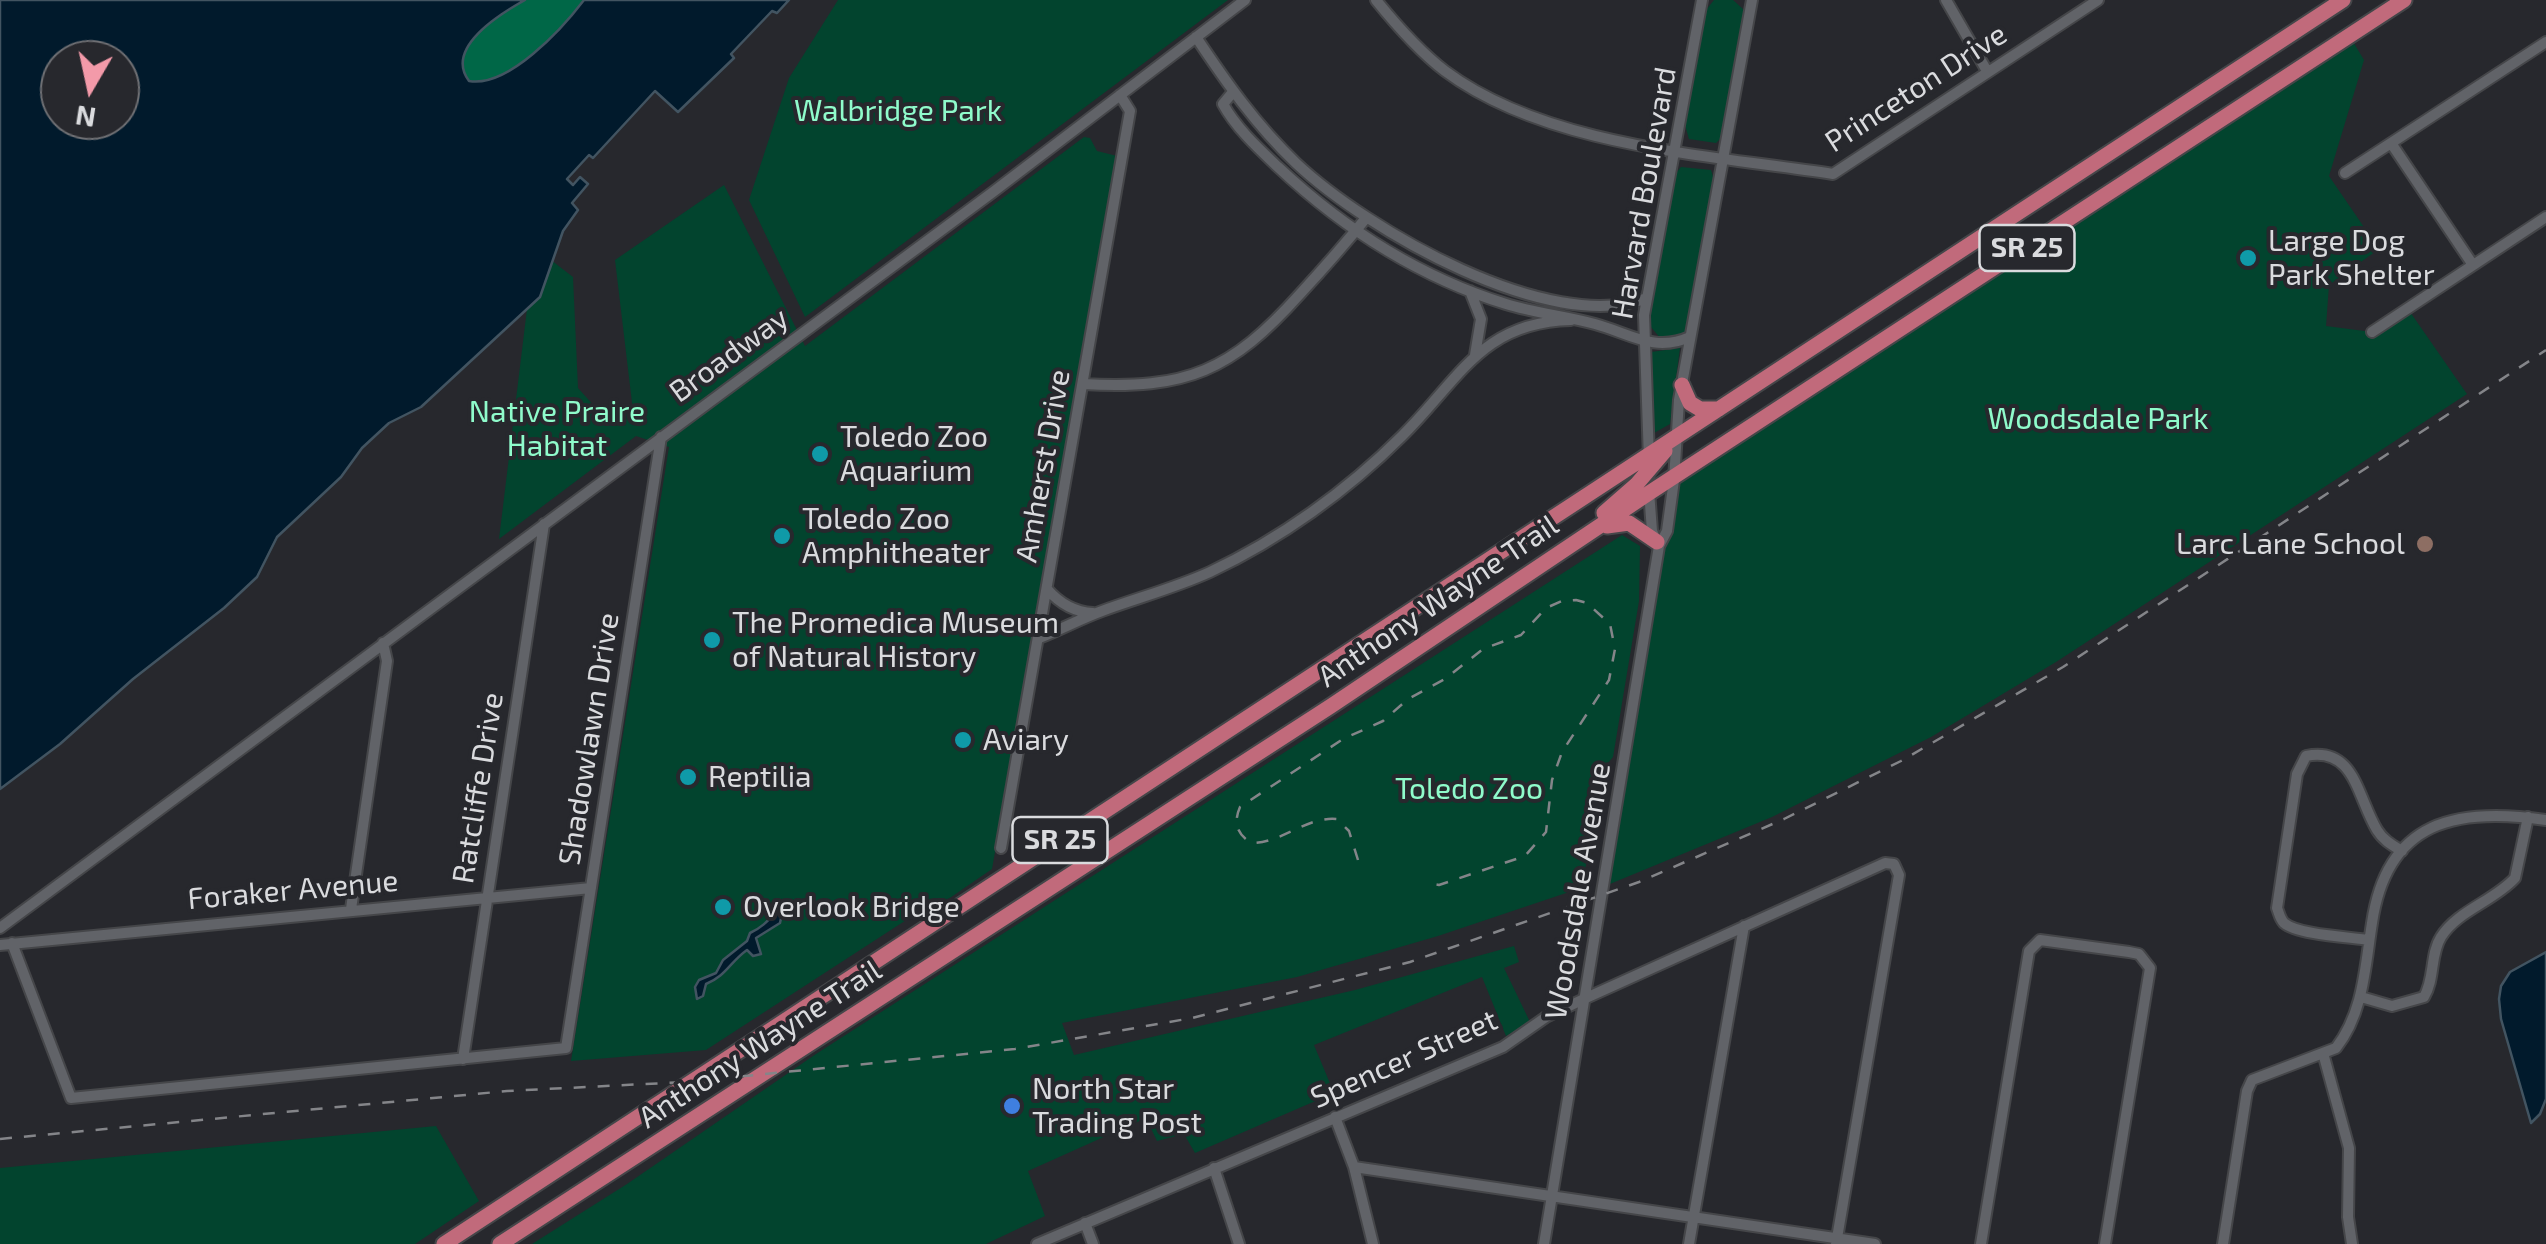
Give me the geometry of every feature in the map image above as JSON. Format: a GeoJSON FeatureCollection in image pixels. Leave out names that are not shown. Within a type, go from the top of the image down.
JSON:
{"type":"FeatureCollection","features":[{"type":"Feature","properties":{"kind":"highway","name":"Anthony Wayne Trail"},"geometry":{"type":"LineString","coordinates":[[444,1244],[1649,463],[1677,437],[2343,0]]}},
{"type":"Feature","properties":{"kind":"highway","name":"Anthony Wayne Trail"},"geometry":{"type":"LineString","coordinates":[[500,1244],[812,1045],[2404,0]]}},
{"type":"Feature","properties":{"kind":"highway"},"geometry":{"type":"LineString","coordinates":[[1682,384],[1690,404],[1700,409],[1719,409]]}},
{"type":"Feature","properties":{"kind":"highway"},"geometry":{"type":"LineString","coordinates":[[1520,580],[1552,547],[1609,510],[1649,463]]}},
{"type":"Feature","properties":{"kind":"highway"},"geometry":{"type":"LineString","coordinates":[[1598,528],[1630,523],[1658,544]]}},
{"type":"Feature","properties":{"kind":"street","name":"Broadway"},"geometry":{"type":"LineString","coordinates":[[0,928],[1245,0]]}},
{"type":"Feature","properties":{"kind":"street","name":"Princeton Drive"},"geometry":{"type":"LineString","coordinates":[[1376,0],[1402,32],[1446,71],[1487,96],[1564,130],[1833,174],[2098,0]]}},
{"type":"Feature","properties":{"kind":"street","name":"Harvard Boulevard"},"geometry":{"type":"LineString","coordinates":[[1649,463],[1644,343],[1647,298],[1702,0]]}},
{"type":"Feature","properties":{"kind":"street"},"geometry":{"type":"LineString","coordinates":[[1677,437],[1690,337],[1752,0]]}},
{"type":"Feature","properties":{"kind":"street"},"geometry":{"type":"LineString","coordinates":[[1946,0],[1988,71]]}},
{"type":"Feature","properties":{"kind":"street"},"geometry":{"type":"LineString","coordinates":[[1196,37],[1232,92],[1296,162],[1366,218],[1429,254],[1532,294],[1582,305],[1624,307],[1647,298]]}},
{"type":"Feature","properties":{"kind":"street"},"geometry":{"type":"LineString","coordinates":[[2346,173],[2546,42]]}},
{"type":"Feature","properties":{"kind":"street"},"geometry":{"type":"LineString","coordinates":[[1232,92],[1223,104],[1244,132],[1308,196],[1355,231],[1423,270],[1515,306],[1613,330],[1644,343],[1676,344],[1690,337]]}},
{"type":"Feature","properties":{"kind":"street","name":"Amherst Drive"},"geometry":{"type":"LineString","coordinates":[[1000,848],[1130,111],[1120,96]]}},
{"type":"Feature","properties":{"kind":"street"},"geometry":{"type":"LineString","coordinates":[[2391,143],[2473,266]]}},
{"type":"Feature","properties":{"kind":"street"},"geometry":{"type":"LineString","coordinates":[[2372,332],[2546,217]]}},
{"type":"Feature","properties":{"kind":"street"},"geometry":{"type":"LineString","coordinates":[[1083,384],[1127,387],[1171,380],[1208,370],[1240,354],[1267,332],[1366,218]]}},
{"type":"Feature","properties":{"kind":"street"},"geometry":{"type":"LineString","coordinates":[[1474,356],[1481,319],[1470,291],[1476,275]]}},
{"type":"Feature","properties":{"kind":"street"},"geometry":{"type":"LineString","coordinates":[[1574,320],[1582,305]]}},
{"type":"Feature","properties":{"kind":"street"},"geometry":{"type":"LineString","coordinates":[[1039,638],[1095,613],[1208,573],[1295,525],[1401,437],[1474,356],[1498,338],[1537,321],[1574,320]]}},
{"type":"Feature","properties":{"kind":"street","name":"Shadowlawn Drive"},"geometry":{"type":"LineString","coordinates":[[462,1059],[566,1048],[662,436]]}},
{"type":"Feature","properties":{"kind":"street","name":"Woodsdale Avenue"},"geometry":{"type":"LineString","coordinates":[[1544,1244],[1658,544],[1667,531],[1677,437]]}},
{"type":"Feature","properties":{"kind":"street","name":"Woodsdale Avenue"},"geometry":{"type":"LineString","coordinates":[[1649,463],[1652,530],[1658,544]]}},
{"type":"Feature","properties":{"kind":"street","name":"Ratcliffe Drive"},"geometry":{"type":"LineString","coordinates":[[462,1059],[544,524]]}},
{"type":"Feature","properties":{"kind":"street"},"geometry":{"type":"LineString","coordinates":[[1047,589],[1074,610],[1095,613]]}},
{"type":"Feature","properties":{"kind":"street"},"geometry":{"type":"LineString","coordinates":[[351,909],[388,661],[383,643]]}},
{"type":"Feature","properties":{"kind":"street"},"geometry":{"type":"LineString","coordinates":[[2369,940],[2298,930],[2279,916],[2296,774],[2306,756],[2328,754],[2341,761],[2378,832],[2402,851]]}},
{"type":"Feature","properties":{"kind":"street"},"geometry":{"type":"LineString","coordinates":[[2223,1244],[2247,1091],[2252,1080],[2336,1048],[2344,1037],[2361,997],[2374,910],[2386,873],[2402,851],[2430,829],[2458,817],[2490,814],[2546,820]]}},
{"type":"Feature","properties":{"kind":"street"},"geometry":{"type":"LineString","coordinates":[[2361,997],[2392,1006],[2424,997],[2430,988],[2440,937],[2515,878],[2528,817]]}},
{"type":"Feature","properties":{"kind":"street","name":"Spencer Street"},"geometry":{"type":"LineString","coordinates":[[1038,1244],[1504,1047],[1546,1017],[1586,998],[1885,863],[1894,864],[1899,875],[1836,1241]]}},
{"type":"Feature","properties":{"kind":"street","name":"Foraker Avenue"},"geometry":{"type":"LineString","coordinates":[[6,944],[592,888]]}},
{"type":"Feature","properties":{"kind":"street"},"geometry":{"type":"LineString","coordinates":[[1689,1244],[1744,926]]}},
{"type":"Feature","properties":{"kind":"street"},"geometry":{"type":"LineString","coordinates":[[1981,1244],[2028,950],[2034,942],[2047,940],[2130,952],[2144,959],[2150,968],[2105,1244]]}},
{"type":"Feature","properties":{"kind":"street"},"geometry":{"type":"LineString","coordinates":[[6,944],[71,1098],[462,1059]]}},
{"type":"Feature","properties":{"kind":"street"},"geometry":{"type":"LineString","coordinates":[[2323,1053],[2350,1148],[2348,1217],[2352,1244]]}},
{"type":"Feature","properties":{"kind":"street"},"geometry":{"type":"LineString","coordinates":[[1335,1117],[1354,1168],[1373,1244]]}},
{"type":"Feature","properties":{"kind":"street"},"geometry":{"type":"LineString","coordinates":[[1214,1168],[1240,1244]]}},
{"type":"Feature","properties":{"kind":"street"},"geometry":{"type":"LineString","coordinates":[[1354,1168],[1875,1244]]}},
{"type":"Feature","properties":{"kind":"street"},"geometry":{"type":"LineString","coordinates":[[1085,1223],[1093,1244]]}},
{"type":"Feature","properties":{"kind":"green space"},"geometry":{"type":"Polygon","coordinates":[[[525,0],[584,0],[548,40],[517,66],[484,81],[469,81],[463,69],[469,45],[490,23],[525,0]]]}},
{"type":"Feature","properties":{"kind":"green space","name":"Walbridge Park"},"geometry":{"type":"Polygon","coordinates":[[[838,0],[1228,0],[805,317],[749,200],[789,78],[838,0]]]}},
{"type":"Feature","properties":{"kind":"green space"},"geometry":{"type":"Polygon","coordinates":[[[1714,0],[1733,0],[1745,16],[1724,135],[1716,143],[1689,139],[1685,125],[1706,10],[1714,0]]]}},
{"type":"Feature","properties":{"kind":"green space","name":"Woodsdale Park"},"geometry":{"type":"Polygon","coordinates":[[[2349,35],[2364,60],[2329,176],[2379,249],[2329,285],[2326,326],[2372,332],[2408,309],[2467,394],[2056,662],[1931,737],[1772,817],[1605,886],[1674,480],[2349,35]]]}},
{"type":"Feature","properties":{"kind":"green space","name":"Native Praire Habitat"},"geometry":{"type":"Polygon","coordinates":[[[1084,137],[1090,138],[1097,151],[1117,156],[992,869],[941,904],[937,900],[706,1050],[571,1061],[669,447],[636,436],[499,539],[527,309],[540,297],[551,260],[573,277],[578,388],[605,418],[633,411],[615,260],[724,185],[805,346],[1084,137]]]}},
{"type":"Feature","properties":{"kind":"green space"},"geometry":{"type":"Polygon","coordinates":[[[1681,167],[1711,170],[1715,183],[1688,329],[1679,338],[1661,339],[1651,327],[1650,318],[1676,173],[1681,167]]]}},
{"type":"Feature","properties":{"kind":"green space"},"geometry":{"type":"Polygon","coordinates":[[[1680,348],[1670,424],[1654,433],[1651,352],[1680,348]]]}},
{"type":"Feature","properties":{"kind":"green space","name":"Toledo Zoo"},"geometry":{"type":"Polygon","coordinates":[[[1622,535],[1640,546],[1639,601],[1613,757],[1608,763],[1581,888],[1438,936],[1297,977],[1062,1023],[1074,1055],[1355,990],[1514,946],[1519,962],[1504,968],[1530,1022],[1506,1036],[1482,977],[1314,1045],[1334,1093],[1195,1153],[1184,1134],[1157,1141],[1146,1118],[1028,1171],[1045,1216],[986,1244],[532,1244],[816,1054],[1622,535]]]}},
{"type":"Feature","properties":{"kind":"green space"},"geometry":{"type":"Polygon","coordinates":[[[436,1126],[479,1201],[415,1244],[0,1244],[0,1168],[436,1126]]]}},
{"type":"Feature","properties":{"kind":"water"},"geometry":{"type":"Polygon","coordinates":[[[0,0],[525,0],[490,23],[469,45],[463,69],[469,81],[484,81],[533,54],[584,0],[789,0],[777,13],[772,11],[731,54],[734,58],[678,112],[655,91],[593,158],[589,155],[567,179],[573,185],[580,177],[588,184],[572,203],[578,210],[563,231],[540,297],[421,407],[389,423],[362,448],[341,477],[277,537],[257,577],[224,608],[133,679],[60,744],[0,789],[0,0]]]}},
{"type":"Feature","properties":{"kind":"water"},"geometry":{"type":"Polygon","coordinates":[[[784,904],[780,923],[756,938],[761,954],[753,956],[747,950],[706,984],[703,996],[697,999],[695,987],[699,980],[716,973],[723,960],[784,904]]]}},
{"type":"Feature","properties":{"kind":"water"},"geometry":{"type":"Polygon","coordinates":[[[2546,952],[2546,1099],[2531,1123],[2501,1019],[2499,999],[2501,986],[2510,972],[2546,952]]]}},
{"type":"Feature","properties":{"kind":"railway"},"geometry":{"type":"LineString","coordinates":[[0,1139],[507,1091],[685,1082],[1015,1049],[1192,1018],[1410,962],[1639,882],[1784,819],[1901,761],[2063,667],[2546,350]]}},
{"type":"Feature","properties":{"kind":"railway"},"geometry":{"type":"LineString","coordinates":[[1358,860],[1349,831],[1337,819],[1315,821],[1274,839],[1252,843],[1238,828],[1240,807],[1343,739],[1383,721],[1408,699],[1445,679],[1483,649],[1521,635],[1546,608],[1562,601],[1587,603],[1610,624],[1615,649],[1609,680],[1562,752],[1552,780],[1546,832],[1525,856],[1439,885],[1428,883]]}},
{"type":"Feature","properties":{"kind":"place","name":"Large Dog Park Shelter"},"geometry":{"type":"Point","coordinates":[2248,258]}},
{"type":"Feature","properties":{"kind":"place","name":"Toledo Zoo Aquarium"},"geometry":{"type":"Point","coordinates":[820,454]}},
{"type":"Feature","properties":{"kind":"place","name":"Toledo Zoo Amphitheater"},"geometry":{"type":"Point","coordinates":[782,536]}},
{"type":"Feature","properties":{"kind":"place","name":"Larc Lane School"},"geometry":{"type":"Point","coordinates":[2425,544]}},
{"type":"Feature","properties":{"kind":"place","name":"The Promedica Museum of Natural History"},"geometry":{"type":"Point","coordinates":[712,640]}},
{"type":"Feature","properties":{"kind":"place","name":"Aviary"},"geometry":{"type":"Point","coordinates":[963,740]}},
{"type":"Feature","properties":{"kind":"place","name":"Reptilia"},"geometry":{"type":"Point","coordinates":[688,777]}},
{"type":"Feature","properties":{"kind":"place","name":"Overlook Bridge"},"geometry":{"type":"Point","coordinates":[723,907]}},
{"type":"Feature","properties":{"kind":"place","name":"North Star Trading Post"},"geometry":{"type":"Point","coordinates":[1012,1106]}}]}
